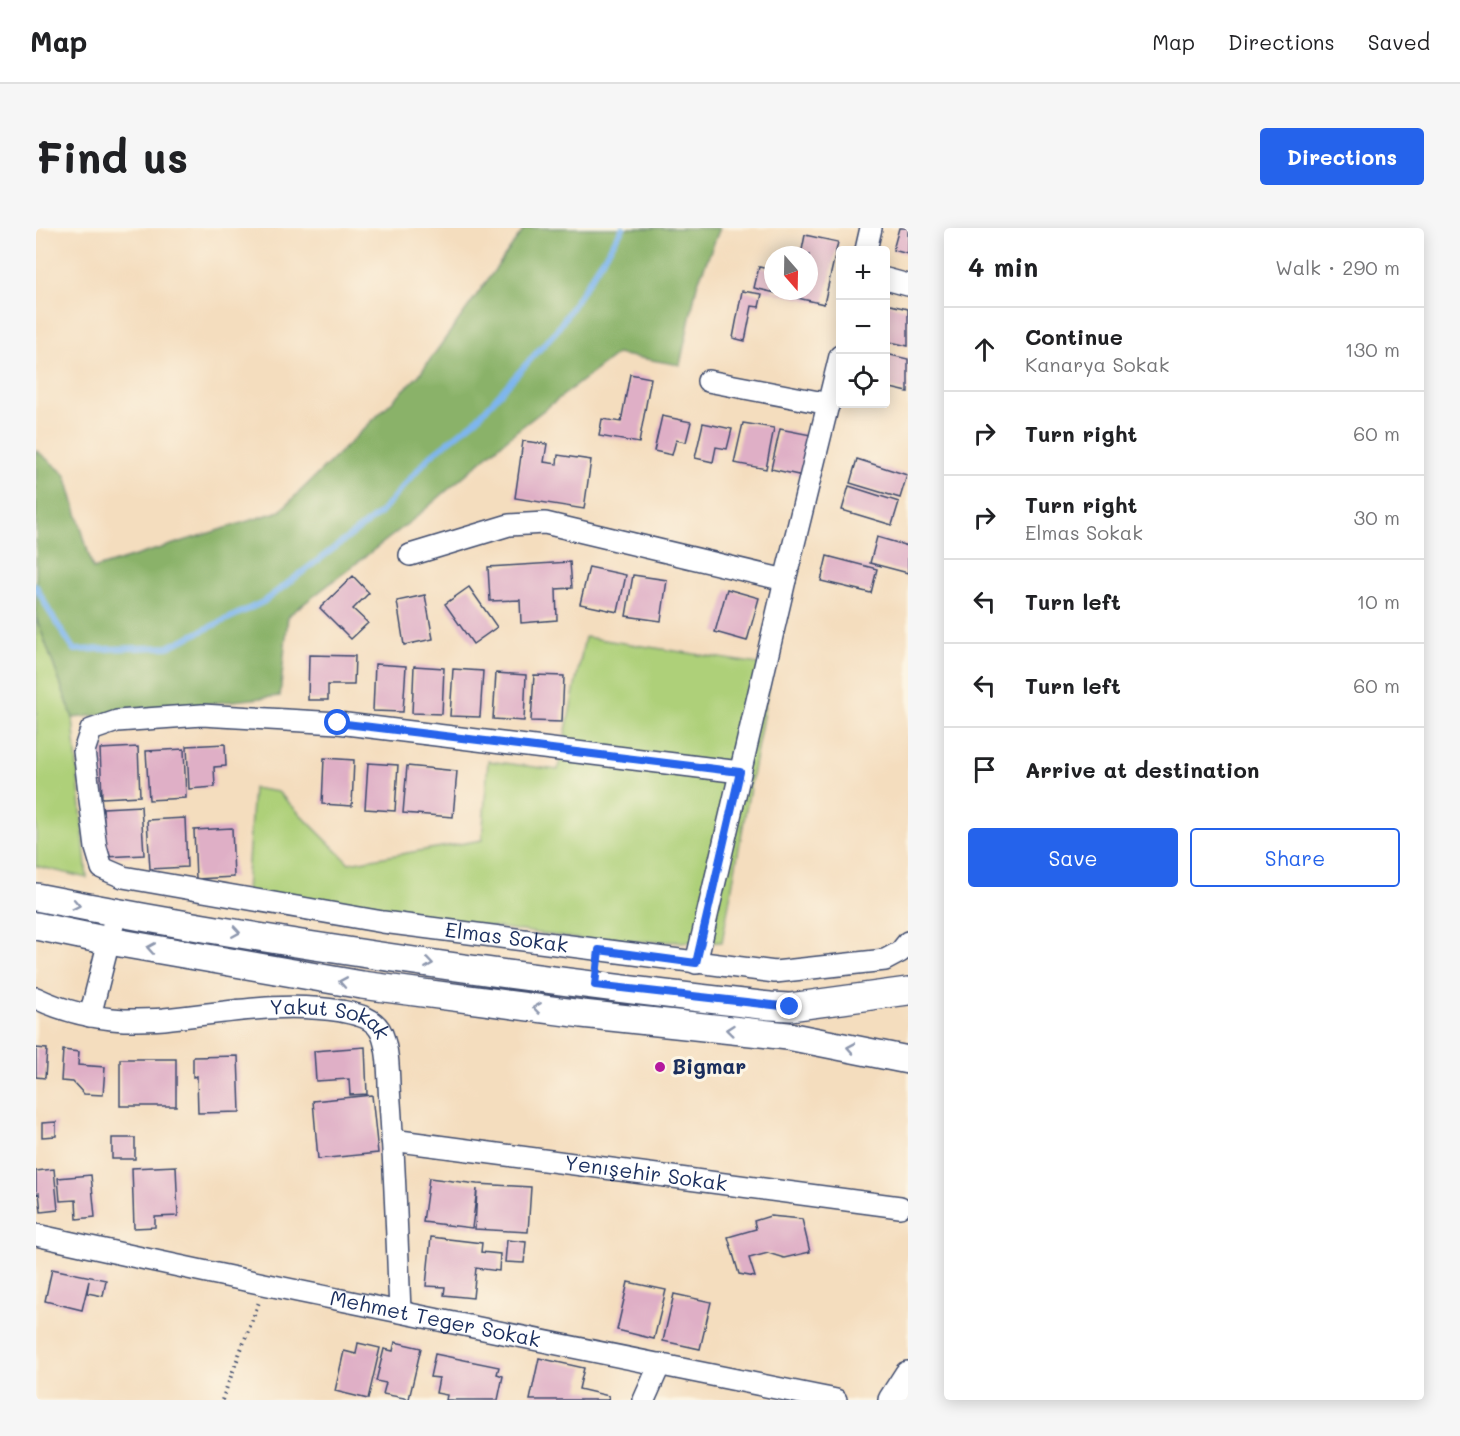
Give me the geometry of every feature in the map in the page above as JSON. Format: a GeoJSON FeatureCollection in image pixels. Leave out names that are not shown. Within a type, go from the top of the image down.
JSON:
{"type":"FeatureCollection","features":[{"type":"Feature","properties":{"kind":"street"},"geometry":{"type":"LineString","coordinates":[[867,246],[871,228]]}},
{"type":"Feature","properties":{"kind":"street"},"geometry":{"type":"LineString","coordinates":[[890,280],[908,285]]}},
{"type":"Feature","properties":{"kind":"street"},"geometry":{"type":"LineString","coordinates":[[696,963],[785,580],[836,373]]}},
{"type":"Feature","properties":{"kind":"street"},"geometry":{"type":"LineString","coordinates":[[708,381],[829,404]]}},
{"type":"Feature","properties":{"kind":"street"},"geometry":{"type":"LineString","coordinates":[[410,555],[509,525],[545,524],[785,580]]}},
{"type":"Feature","properties":{"kind":"street","name":"Elmas Sokak"},"geometry":{"type":"LineString","coordinates":[[740,772],[338,723],[202,715],[117,721],[91,730],[84,751],[96,848],[102,868],[123,878],[383,922],[775,972],[885,960],[900,952],[908,942]]}},
{"type":"Feature","properties":{"kind":"street"},"geometry":{"type":"LineString","coordinates":[[36,897],[116,913],[428,963],[790,1007],[908,991]]}},
{"type":"Feature","properties":{"kind":"street"},"geometry":{"type":"LineString","coordinates":[[90,1016],[116,913]]}},
{"type":"Feature","properties":{"kind":"street"},"geometry":{"type":"LineString","coordinates":[[36,926],[362,985],[582,1014],[788,1036],[908,1060]]}},
{"type":"Feature","properties":{"kind":"street"},"geometry":{"type":"LineString","coordinates":[[595,985],[599,950]]}},
{"type":"Feature","properties":{"kind":"street","name":"Yakut Sokak"},"geometry":{"type":"LineString","coordinates":[[36,998],[65,1010],[124,1020],[162,1019],[269,1006],[290,1006],[359,1015],[378,1027],[385,1045],[392,1140],[399,1311]]}},
{"type":"Feature","properties":{"kind":"street","name":"Yenışehir Sokak"},"geometry":{"type":"LineString","coordinates":[[392,1140],[900,1207]]}},
{"type":"Feature","properties":{"kind":"street","name":"Mehmet Teger Sokak"},"geometry":{"type":"LineString","coordinates":[[36,1235],[265,1286],[836,1400]]}},
{"type":"Feature","properties":{"kind":"street"},"geometry":{"type":"LineString","coordinates":[[644,1400],[660,1364]]}},
{"type":"Feature","properties":{"kind":"street"},"geometry":{"type":"LineString","coordinates":[[892,1400],[908,1375]]}},
{"type":"Feature","properties":{"kind":"path"},"geometry":{"type":"LineString","coordinates":[[222,1400],[265,1286]]}},
{"type":"Feature","properties":{"kind":"green space"},"geometry":{"type":"Polygon","coordinates":[[[525,228],[720,228],[697,285],[680,365],[617,354],[515,432],[415,518],[288,616],[280,696],[73,718],[36,617],[36,450],[66,475],[93,569],[280,511],[419,375],[525,228]]]}},
{"type":"Feature","properties":{"kind":"green space"},"geometry":{"type":"Polygon","coordinates":[[[36,617],[73,718],[87,878],[36,866],[36,617]]]}},
{"type":"Feature","properties":{"kind":"green space"},"geometry":{"type":"Polygon","coordinates":[[[585,637],[772,666],[722,942],[591,941],[246,891],[253,788],[278,792],[349,863],[482,840],[488,761],[558,770],[585,637]]]}},
{"type":"Feature","properties":{"kind":"building"},"geometry":{"type":"Polygon","coordinates":[[[899,228],[908,228],[908,254],[893,250],[899,228]]]}},
{"type":"Feature","properties":{"kind":"building"},"geometry":{"type":"Polygon","coordinates":[[[805,235],[838,242],[824,304],[806,300],[818,300],[818,246],[803,246],[805,235]]]}},
{"type":"Feature","properties":{"kind":"building"},"geometry":{"type":"Polygon","coordinates":[[[759,267],[764,268],[764,290],[754,288],[759,267]]]}},
{"type":"Feature","properties":{"kind":"building"},"geometry":{"type":"Polygon","coordinates":[[[742,291],[762,294],[759,307],[752,306],[745,341],[733,338],[742,291]]]}},
{"type":"Feature","properties":{"kind":"building"},"geometry":{"type":"Polygon","coordinates":[[[890,305],[908,309],[908,346],[890,342],[890,305]]]}},
{"type":"Feature","properties":{"kind":"building"},"geometry":{"type":"Polygon","coordinates":[[[890,355],[908,359],[908,392],[890,388],[890,355]]]}},
{"type":"Feature","properties":{"kind":"building"},"geometry":{"type":"Polygon","coordinates":[[[630,374],[651,378],[639,443],[599,436],[602,419],[621,422],[630,374]]]}},
{"type":"Feature","properties":{"kind":"building"},"geometry":{"type":"Polygon","coordinates":[[[662,416],[691,422],[686,442],[676,440],[672,455],[654,451],[662,416]]]}},
{"type":"Feature","properties":{"kind":"building"},"geometry":{"type":"Polygon","coordinates":[[[703,423],[732,429],[727,449],[716,447],[713,462],[695,458],[703,423]]]}},
{"type":"Feature","properties":{"kind":"building"},"geometry":{"type":"Polygon","coordinates":[[[743,423],[774,428],[766,469],[734,463],[743,423]]]}},
{"type":"Feature","properties":{"kind":"building"},"geometry":{"type":"Polygon","coordinates":[[[780,429],[811,435],[803,476],[771,469],[780,429]]]}},
{"type":"Feature","properties":{"kind":"building"},"geometry":{"type":"Polygon","coordinates":[[[523,441],[547,444],[544,462],[557,464],[558,455],[591,460],[584,509],[515,498],[523,441]]]}},
{"type":"Feature","properties":{"kind":"building"},"geometry":{"type":"Polygon","coordinates":[[[857,459],[907,475],[900,498],[850,483],[857,459]]]}},
{"type":"Feature","properties":{"kind":"building"},"geometry":{"type":"Polygon","coordinates":[[[849,486],[899,502],[892,525],[842,510],[849,486]]]}},
{"type":"Feature","properties":{"kind":"building"},"geometry":{"type":"Polygon","coordinates":[[[877,537],[908,546],[908,573],[870,563],[877,537]]]}},
{"type":"Feature","properties":{"kind":"building"},"geometry":{"type":"Polygon","coordinates":[[[827,556],[877,569],[871,593],[821,581],[827,556]]]}},
{"type":"Feature","properties":{"kind":"building"},"geometry":{"type":"Polygon","coordinates":[[[570,562],[572,588],[556,589],[557,620],[521,623],[520,600],[490,601],[488,567],[570,562]]]}},
{"type":"Feature","properties":{"kind":"building"},"geometry":{"type":"Polygon","coordinates":[[[589,567],[626,575],[618,612],[580,604],[589,567]]]}},
{"type":"Feature","properties":{"kind":"building"},"geometry":{"type":"Polygon","coordinates":[[[633,575],[667,580],[661,621],[626,616],[633,575]]]}},
{"type":"Feature","properties":{"kind":"building"},"geometry":{"type":"Polygon","coordinates":[[[353,576],[369,593],[353,609],[368,623],[351,639],[320,608],[353,576]]]}},
{"type":"Feature","properties":{"kind":"building"},"geometry":{"type":"Polygon","coordinates":[[[469,587],[497,627],[473,644],[445,604],[469,587]]]}},
{"type":"Feature","properties":{"kind":"building"},"geometry":{"type":"Polygon","coordinates":[[[727,589],[759,598],[747,641],[715,632],[727,589]]]}},
{"type":"Feature","properties":{"kind":"building"},"geometry":{"type":"Polygon","coordinates":[[[425,595],[433,639],[404,645],[397,601],[425,595]]]}},
{"type":"Feature","properties":{"kind":"building"},"geometry":{"type":"Polygon","coordinates":[[[309,655],[355,656],[354,685],[328,685],[328,700],[308,700],[309,655]]]}},
{"type":"Feature","properties":{"kind":"building"},"geometry":{"type":"Polygon","coordinates":[[[375,664],[406,666],[403,712],[373,711],[375,664]]]}},
{"type":"Feature","properties":{"kind":"building"},"geometry":{"type":"Polygon","coordinates":[[[414,666],[444,668],[442,714],[412,713],[414,666]]]}},
{"type":"Feature","properties":{"kind":"building"},"geometry":{"type":"Polygon","coordinates":[[[453,669],[483,671],[480,717],[450,716],[453,669]]]}},
{"type":"Feature","properties":{"kind":"building"},"geometry":{"type":"Polygon","coordinates":[[[496,673],[526,675],[524,721],[493,719],[496,673]]]}},
{"type":"Feature","properties":{"kind":"building"},"geometry":{"type":"Polygon","coordinates":[[[534,675],[564,676],[562,722],[531,721],[534,675]]]}},
{"type":"Feature","properties":{"kind":"building"},"geometry":{"type":"Polygon","coordinates":[[[225,744],[226,766],[214,767],[215,787],[189,789],[187,746],[225,744]]]}},
{"type":"Feature","properties":{"kind":"building"},"geometry":{"type":"Polygon","coordinates":[[[138,747],[140,796],[102,798],[100,749],[138,747]]]}},
{"type":"Feature","properties":{"kind":"building"},"geometry":{"type":"Polygon","coordinates":[[[184,749],[186,798],[149,800],[146,751],[184,749]]]}},
{"type":"Feature","properties":{"kind":"building"},"geometry":{"type":"Polygon","coordinates":[[[324,758],[354,760],[352,806],[322,804],[324,758]]]}},
{"type":"Feature","properties":{"kind":"building"},"geometry":{"type":"Polygon","coordinates":[[[368,763],[398,765],[395,811],[365,809],[368,763]]]}},
{"type":"Feature","properties":{"kind":"building"},"geometry":{"type":"Polygon","coordinates":[[[407,766],[457,771],[453,817],[403,813],[407,766]]]}},
{"type":"Feature","properties":{"kind":"building"},"geometry":{"type":"Polygon","coordinates":[[[141,806],[144,855],[106,857],[103,808],[141,806]]]}},
{"type":"Feature","properties":{"kind":"building"},"geometry":{"type":"Polygon","coordinates":[[[185,818],[187,867],[150,869],[147,820],[185,818]]]}},
{"type":"Feature","properties":{"kind":"building"},"geometry":{"type":"Polygon","coordinates":[[[232,828],[234,877],[196,879],[194,830],[232,828]]]}},
{"type":"Feature","properties":{"kind":"building"},"geometry":{"type":"Polygon","coordinates":[[[365,1047],[367,1094],[350,1095],[349,1079],[316,1081],[314,1051],[365,1047]]]}},
{"type":"Feature","properties":{"kind":"building"},"geometry":{"type":"Polygon","coordinates":[[[36,1048],[47,1049],[45,1078],[36,1077],[36,1048]]]}},
{"type":"Feature","properties":{"kind":"building"},"geometry":{"type":"Polygon","coordinates":[[[63,1050],[79,1052],[78,1065],[105,1067],[103,1095],[84,1094],[73,1082],[61,1081],[63,1050]]]}},
{"type":"Feature","properties":{"kind":"building"},"geometry":{"type":"Polygon","coordinates":[[[238,1056],[240,1112],[198,1113],[197,1076],[193,1077],[193,1057],[238,1056]]]}},
{"type":"Feature","properties":{"kind":"building"},"geometry":{"type":"Polygon","coordinates":[[[120,1059],[176,1059],[176,1106],[120,1106],[120,1059]]]}},
{"type":"Feature","properties":{"kind":"building"},"geometry":{"type":"Polygon","coordinates":[[[372,1095],[378,1153],[318,1159],[313,1101],[372,1095]]]}},
{"type":"Feature","properties":{"kind":"building"},"geometry":{"type":"Polygon","coordinates":[[[56,1122],[56,1136],[42,1137],[42,1123],[56,1122]]]}},
{"type":"Feature","properties":{"kind":"building"},"geometry":{"type":"Polygon","coordinates":[[[112,1138],[135,1138],[135,1159],[112,1159],[112,1138]]]}},
{"type":"Feature","properties":{"kind":"building"},"geometry":{"type":"Polygon","coordinates":[[[176,1166],[178,1216],[155,1217],[155,1227],[134,1228],[132,1168],[176,1166]]]}},
{"type":"Feature","properties":{"kind":"building"},"geometry":{"type":"Polygon","coordinates":[[[54,1169],[58,1210],[41,1212],[39,1193],[36,1194],[36,1171],[54,1169]]]}},
{"type":"Feature","properties":{"kind":"building"},"geometry":{"type":"Polygon","coordinates":[[[91,1175],[95,1217],[77,1219],[76,1200],[60,1201],[58,1178],[91,1175]]]}},
{"type":"Feature","properties":{"kind":"building"},"geometry":{"type":"Polygon","coordinates":[[[429,1178],[531,1187],[528,1232],[475,1229],[477,1189],[472,1228],[423,1222],[429,1178]]]}},
{"type":"Feature","properties":{"kind":"building"},"geometry":{"type":"Polygon","coordinates":[[[770,1216],[802,1219],[810,1252],[784,1258],[768,1253],[749,1258],[755,1277],[739,1274],[728,1237],[756,1229],[754,1221],[770,1216]]]}},
{"type":"Feature","properties":{"kind":"building"},"geometry":{"type":"Polygon","coordinates":[[[431,1237],[482,1243],[481,1252],[500,1254],[499,1271],[476,1268],[473,1298],[444,1295],[445,1287],[426,1286],[431,1237]]]}},
{"type":"Feature","properties":{"kind":"building"},"geometry":{"type":"Polygon","coordinates":[[[507,1240],[526,1242],[524,1263],[505,1262],[507,1240]]]}},
{"type":"Feature","properties":{"kind":"building"},"geometry":{"type":"Polygon","coordinates":[[[52,1269],[106,1280],[103,1296],[87,1293],[89,1281],[82,1310],[45,1301],[52,1269]]]}},
{"type":"Feature","properties":{"kind":"building"},"geometry":{"type":"Polygon","coordinates":[[[628,1282],[666,1290],[654,1339],[617,1330],[628,1282]]]}},
{"type":"Feature","properties":{"kind":"building"},"geometry":{"type":"Polygon","coordinates":[[[674,1294],[711,1302],[700,1349],[663,1341],[674,1294]]]}},
{"type":"Feature","properties":{"kind":"building"},"geometry":{"type":"Polygon","coordinates":[[[395,1342],[421,1348],[409,1399],[383,1394],[386,1383],[376,1381],[384,1349],[393,1351],[395,1342]]]}},
{"type":"Feature","properties":{"kind":"building"},"geometry":{"type":"Polygon","coordinates":[[[358,1343],[380,1348],[368,1399],[335,1391],[344,1351],[356,1354],[358,1343]]]}},
{"type":"Feature","properties":{"kind":"building"},"geometry":{"type":"Polygon","coordinates":[[[435,1354],[499,1367],[497,1374],[503,1376],[498,1400],[446,1400],[447,1395],[436,1393],[439,1378],[430,1377],[435,1354]]]}},
{"type":"Feature","properties":{"kind":"building"},"geometry":{"type":"Polygon","coordinates":[[[539,1358],[584,1368],[579,1389],[609,1396],[608,1400],[530,1400],[539,1358]]]}},
{"type":"Feature","properties":{"kind":"waterway"},"geometry":{"type":"LineString","coordinates":[[36,586],[74,650],[168,647],[263,602],[379,514],[430,456],[476,420],[557,330],[623,228]]}},
{"type":"Feature","properties":{"kind":"place","name":"Bigmar"},"geometry":{"type":"Point","coordinates":[660,1067]}},
{"type":"Feature","properties":{"kind":"route"},"geometry":{"type":"LineString","coordinates":[[338,723],[740,772],[696,963],[599,950],[595,985],[790,1007]]}}]}
